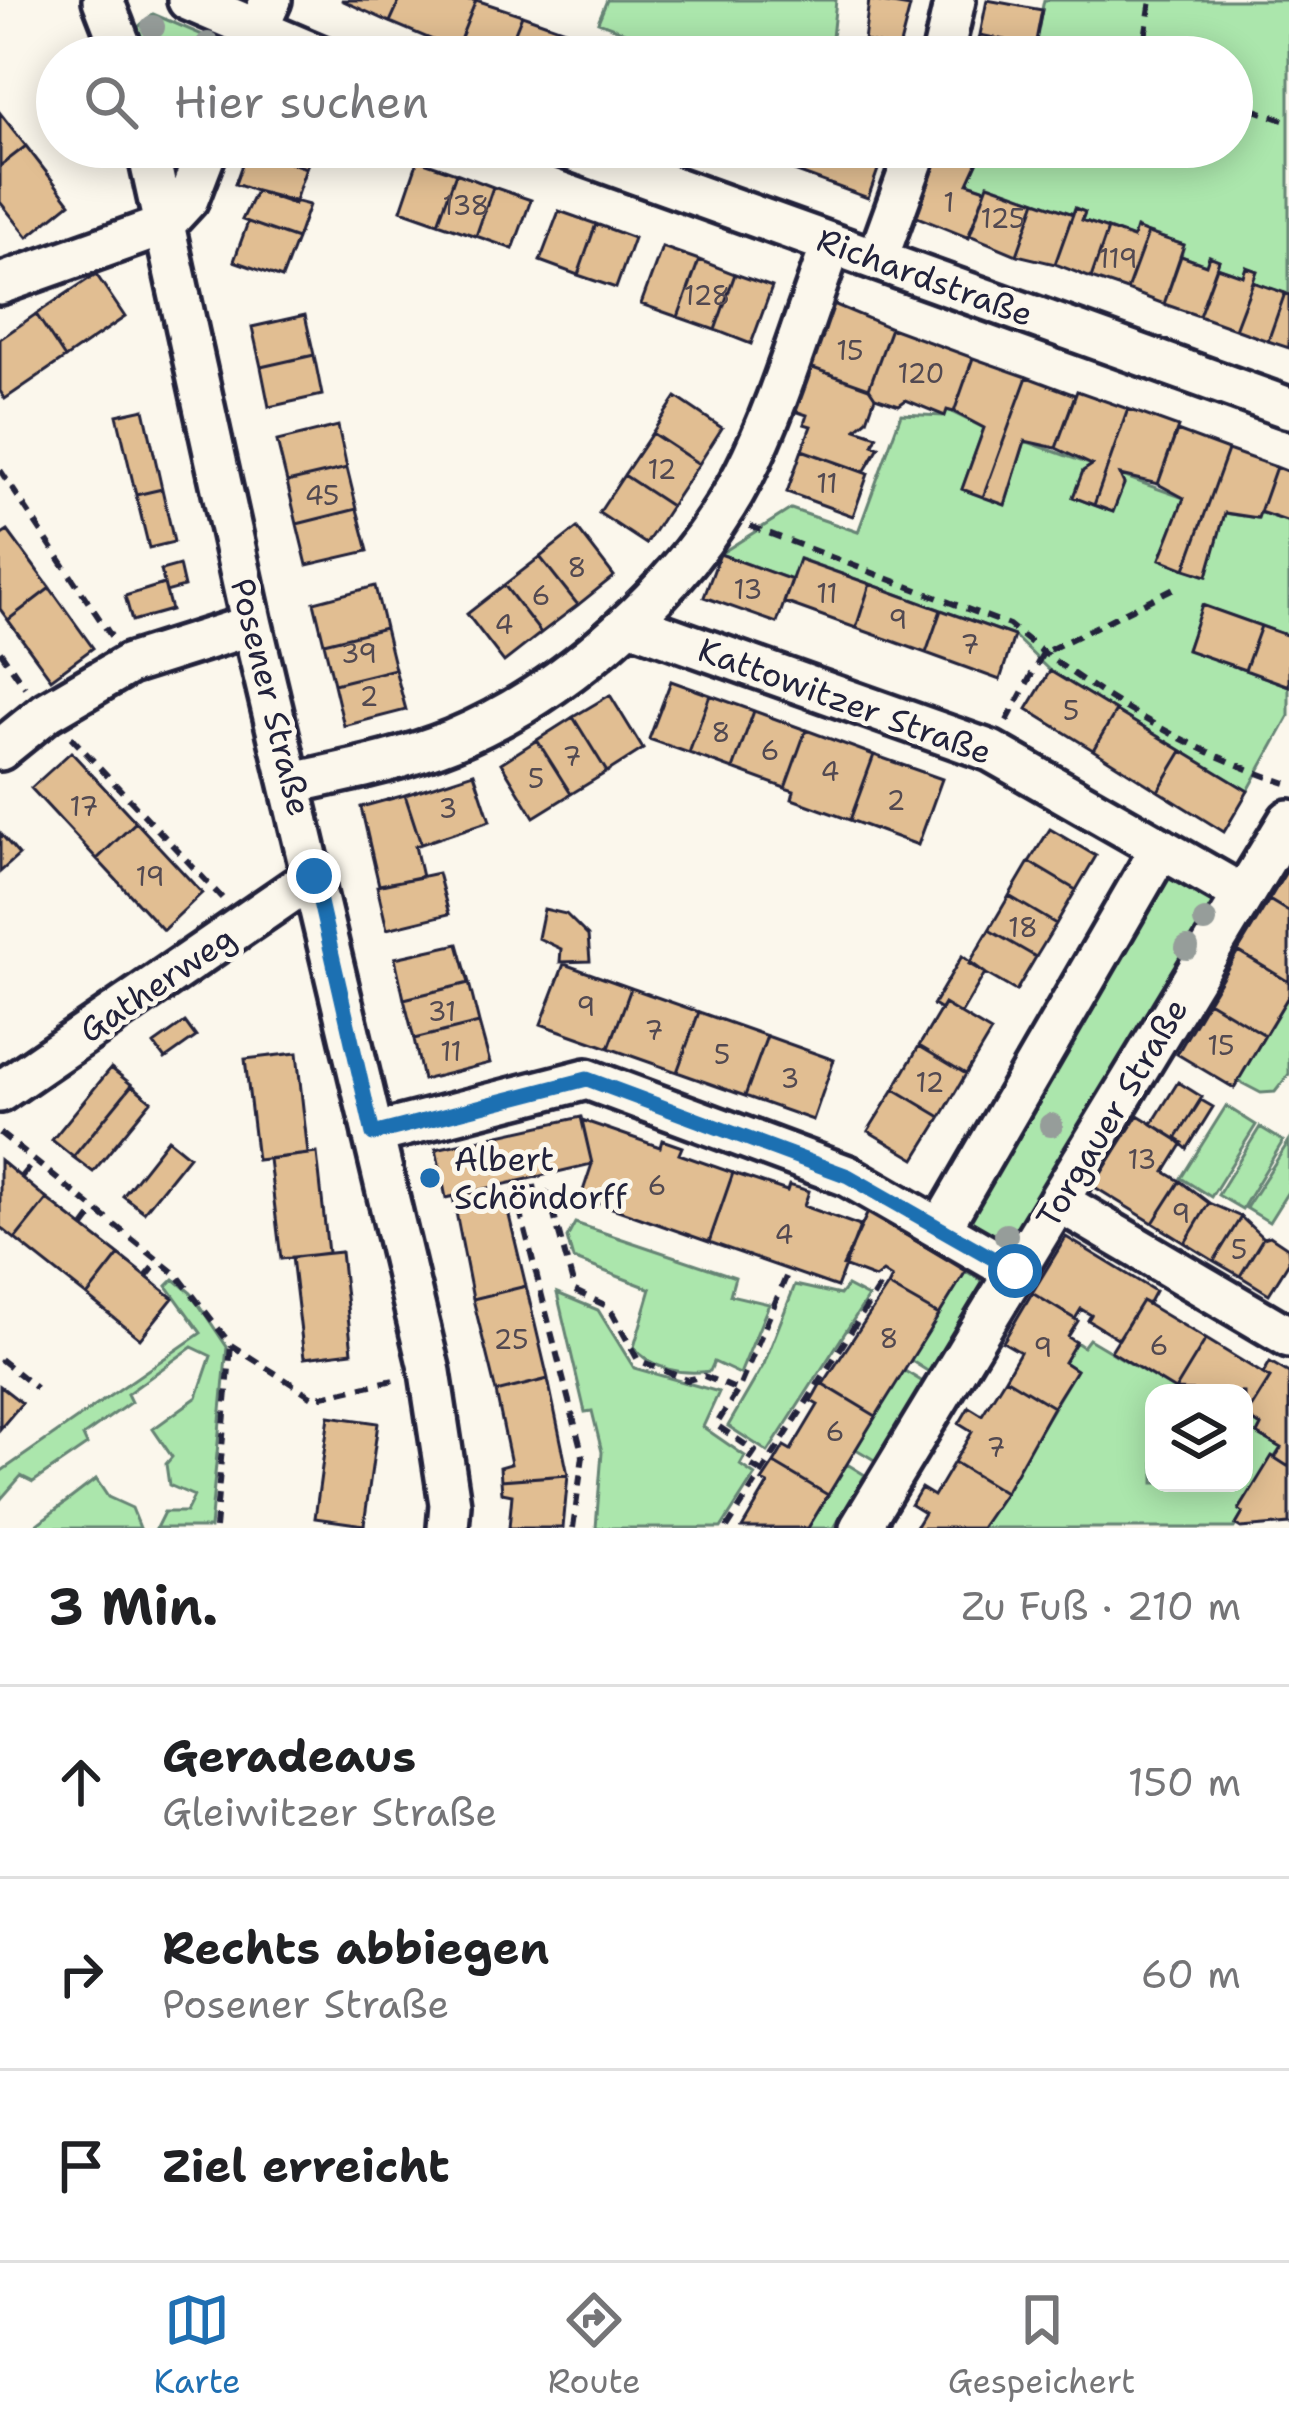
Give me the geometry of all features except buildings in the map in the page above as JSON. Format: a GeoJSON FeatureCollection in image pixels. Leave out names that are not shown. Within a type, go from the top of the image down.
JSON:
{"type":"FeatureCollection","features":[{"type":"Feature","properties":{"kind":"street"},"geometry":{"type":"LineString","coordinates":[[104,0],[117,36]]}},
{"type":"Feature","properties":{"kind":"street"},"geometry":{"type":"LineString","coordinates":[[188,0],[258,29]]}},
{"type":"Feature","properties":{"kind":"street"},"geometry":{"type":"LineString","coordinates":[[947,36],[956,0]]}},
{"type":"Feature","properties":{"kind":"street","name":"Posener Straße"},"geometry":{"type":"LineString","coordinates":[[151,168],[252,625],[430,1372],[450,1504],[448,1528]]}},
{"type":"Feature","properties":{"kind":"street"},"geometry":{"type":"LineString","coordinates":[[0,284],[163,226],[188,199],[200,168]]}},
{"type":"Feature","properties":{"kind":"street","name":"Richardstraße"},"geometry":{"type":"LineString","coordinates":[[620,168],[1289,408]]}},
{"type":"Feature","properties":{"kind":"street"},"geometry":{"type":"LineString","coordinates":[[878,260],[911,168]]}},
{"type":"Feature","properties":{"kind":"street"},"geometry":{"type":"LineString","coordinates":[[293,783],[401,759],[457,738],[545,687],[630,623],[677,571],[744,474],[832,244]]}},
{"type":"Feature","properties":{"kind":"street","name":"Kattowitzer Straße"},"geometry":{"type":"LineString","coordinates":[[630,623],[991,751],[1243,896]]}},
{"type":"Feature","properties":{"kind":"street"},"geometry":{"type":"LineString","coordinates":[[0,750],[47,712],[129,664],[252,625]]}},
{"type":"Feature","properties":{"kind":"street","name":"Torgauer Straße"},"geometry":{"type":"LineString","coordinates":[[860,1528],[1289,820]]}},
{"type":"Feature","properties":{"kind":"street"},"geometry":{"type":"LineString","coordinates":[[940,1228],[1161,848]]}},
{"type":"Feature","properties":{"kind":"street","name":"Gatherweg"},"geometry":{"type":"LineString","coordinates":[[0,1092],[314,876]]}},
{"type":"Feature","properties":{"kind":"street"},"geometry":{"type":"LineString","coordinates":[[373,1134],[587,1079],[848,1176],[1015,1271]]}},
{"type":"Feature","properties":{"kind":"street"},"geometry":{"type":"LineString","coordinates":[[1058,1202],[1289,1337]]}},
{"type":"Feature","properties":{"kind":"path"},"geometry":{"type":"LineString","coordinates":[[1145,36],[1151,0]]}},
{"type":"Feature","properties":{"kind":"path"},"geometry":{"type":"LineString","coordinates":[[1253,110],[1289,122]]}},
{"type":"Feature","properties":{"kind":"path"},"geometry":{"type":"LineString","coordinates":[[0,470],[129,664]]}},
{"type":"Feature","properties":{"kind":"path"},"geometry":{"type":"LineString","coordinates":[[756,529],[1009,625],[1043,653],[1225,763],[1289,784]]}},
{"type":"Feature","properties":{"kind":"path"},"geometry":{"type":"LineString","coordinates":[[991,751],[1043,653],[1176,587]]}},
{"type":"Feature","properties":{"kind":"path"},"geometry":{"type":"LineString","coordinates":[[47,712],[246,923]]}},
{"type":"Feature","properties":{"kind":"path"},"geometry":{"type":"LineString","coordinates":[[0,1133],[178,1276],[232,1346],[314,1398],[430,1372]]}},
{"type":"Feature","properties":{"kind":"path"},"geometry":{"type":"LineString","coordinates":[[21,1177],[34,1160]]}},
{"type":"Feature","properties":{"kind":"path"},"geometry":{"type":"LineString","coordinates":[[574,1528],[583,1456],[515,1191],[540,1187],[548,1194],[575,1291],[609,1307],[638,1360],[687,1380],[704,1376],[738,1390]]}},
{"type":"Feature","properties":{"kind":"path"},"geometry":{"type":"LineString","coordinates":[[84,1227],[97,1210]]}},
{"type":"Feature","properties":{"kind":"path"},"geometry":{"type":"LineString","coordinates":[[146,1277],[159,1261]]}},
{"type":"Feature","properties":{"kind":"path"},"geometry":{"type":"LineString","coordinates":[[762,1472],[747,1463],[754,1451],[716,1425],[738,1390],[790,1270]]}},
{"type":"Feature","properties":{"kind":"path"},"geometry":{"type":"LineString","coordinates":[[727,1528],[881,1284]]}},
{"type":"Feature","properties":{"kind":"path"},"geometry":{"type":"LineString","coordinates":[[215,1528],[232,1346]]}},
{"type":"Feature","properties":{"kind":"path"},"geometry":{"type":"LineString","coordinates":[[0,1359],[36,1388]]}},
{"type":"Feature","properties":{"kind":"path"},"geometry":{"type":"LineString","coordinates":[[0,1375],[8,1365]]}},
{"type":"Feature","properties":{"kind":"green space"},"geometry":{"type":"Polygon","coordinates":[[[607,0],[836,0],[832,36],[635,36],[598,22],[607,0]]]}},
{"type":"Feature","properties":{"kind":"green space"},"geometry":{"type":"Polygon","coordinates":[[[1044,0],[1289,0],[1289,295],[1253,282],[1246,268],[1243,276],[1217,267],[1219,260],[1210,256],[1206,265],[1181,256],[1184,245],[1137,229],[1133,238],[1082,220],[1085,212],[1076,209],[1073,214],[989,184],[986,189],[968,183],[975,168],[1253,168],[1253,36],[1036,36],[1044,0]]]}},
{"type":"Feature","properties":{"kind":"green space"},"geometry":{"type":"Polygon","coordinates":[[[153,14],[205,36],[140,36],[138,27],[153,14]]]}},
{"type":"Feature","properties":{"kind":"green space"},"geometry":{"type":"Polygon","coordinates":[[[947,410],[984,428],[962,489],[1005,504],[1025,441],[1092,465],[1083,471],[1073,497],[1112,511],[1124,484],[1120,475],[1184,498],[1160,559],[1206,576],[1225,513],[1257,518],[1260,512],[1289,522],[1289,636],[1203,606],[1187,649],[1289,686],[1289,716],[1248,791],[1050,671],[1014,636],[800,559],[792,580],[720,554],[791,509],[858,532],[901,414],[944,416],[947,410]]]}},
{"type":"Feature","properties":{"kind":"green space"},"geometry":{"type":"Polygon","coordinates":[[[1170,870],[1223,904],[1011,1247],[964,1227],[1170,870]]]}},
{"type":"Feature","properties":{"kind":"green space"},"geometry":{"type":"Polygon","coordinates":[[[1289,995],[1289,1074],[1275,1092],[1261,1093],[1238,1081],[1289,995]]]}},
{"type":"Feature","properties":{"kind":"green space"},"geometry":{"type":"Polygon","coordinates":[[[1226,1106],[1256,1125],[1211,1197],[1181,1178],[1226,1106]]]}},
{"type":"Feature","properties":{"kind":"green space"},"geometry":{"type":"Polygon","coordinates":[[[1260,1127],[1283,1141],[1242,1209],[1218,1195],[1260,1127]]]}},
{"type":"Feature","properties":{"kind":"green space"},"geometry":{"type":"Polygon","coordinates":[[[1289,1141],[1289,1190],[1269,1222],[1246,1208],[1289,1141]]]}},
{"type":"Feature","properties":{"kind":"green space"},"geometry":{"type":"Polygon","coordinates":[[[575,1223],[735,1277],[730,1295],[769,1304],[740,1374],[714,1362],[710,1371],[679,1371],[641,1355],[634,1347],[651,1289],[573,1259],[567,1238],[575,1223]]]}},
{"type":"Feature","properties":{"kind":"green space"},"geometry":{"type":"Polygon","coordinates":[[[966,1271],[985,1283],[929,1372],[910,1360],[966,1271]]]}},
{"type":"Feature","properties":{"kind":"green space"},"geometry":{"type":"Polygon","coordinates":[[[174,1279],[191,1293],[227,1347],[210,1528],[156,1528],[164,1512],[186,1512],[194,1496],[169,1485],[166,1464],[172,1457],[153,1429],[197,1397],[211,1356],[192,1347],[127,1394],[131,1402],[83,1436],[87,1445],[33,1482],[21,1476],[0,1500],[0,1472],[201,1333],[167,1286],[174,1279]]]}},
{"type":"Feature","properties":{"kind":"green space"},"geometry":{"type":"Polygon","coordinates":[[[795,1285],[840,1295],[847,1286],[868,1297],[768,1452],[728,1426],[764,1364],[795,1285]]]}},
{"type":"Feature","properties":{"kind":"green space"},"geometry":{"type":"Polygon","coordinates":[[[557,1293],[598,1310],[634,1368],[719,1392],[703,1427],[745,1456],[740,1465],[755,1475],[721,1528],[596,1528],[602,1452],[592,1411],[585,1412],[557,1293]]]}},
{"type":"Feature","properties":{"kind":"green space"},"geometry":{"type":"Polygon","coordinates":[[[1089,1339],[1165,1384],[1145,1384],[1145,1492],[1251,1492],[1234,1528],[981,1528],[1076,1370],[1064,1362],[1076,1342],[1083,1347],[1089,1339]]]}},
{"type":"Feature","properties":{"kind":"green space"},"geometry":{"type":"Polygon","coordinates":[[[903,1370],[923,1382],[876,1461],[856,1449],[903,1370]]]}},
{"type":"Feature","properties":{"kind":"green space"},"geometry":{"type":"Polygon","coordinates":[[[1253,1421],[1261,1426],[1257,1434],[1281,1448],[1253,1489],[1253,1421]]]}},
{"type":"Feature","properties":{"kind":"green space"},"geometry":{"type":"Polygon","coordinates":[[[847,1464],[865,1475],[834,1528],[808,1528],[847,1464]]]}},
{"type":"Feature","properties":{"kind":"green space"},"geometry":{"type":"Polygon","coordinates":[[[96,1479],[108,1497],[132,1508],[140,1528],[32,1528],[96,1479]]]}},
{"type":"Feature","properties":{"kind":"place","name":"Albert Schöndorff"},"geometry":{"type":"Point","coordinates":[430,1178]}},
{"type":"Feature","properties":{"kind":"route"},"geometry":{"type":"LineString","coordinates":[[314,876],[373,1134],[587,1079],[848,1176],[1015,1271]]}}]}
